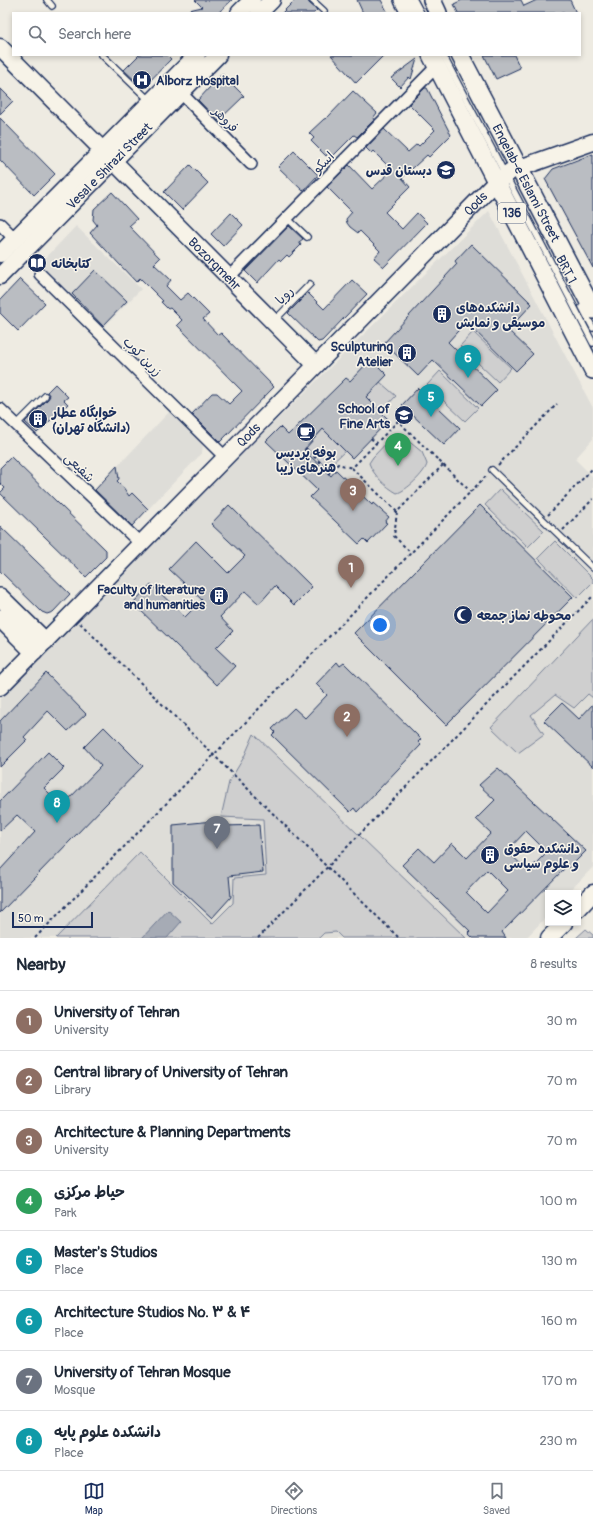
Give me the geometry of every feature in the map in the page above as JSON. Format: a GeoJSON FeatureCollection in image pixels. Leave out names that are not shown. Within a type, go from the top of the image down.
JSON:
{"type":"FeatureCollection","features":[{"type":"Feature","properties":{"kind":"main road"},"geometry":{"type":"LineString","coordinates":[[403,0],[409,12]]}},
{"type":"Feature","properties":{"kind":"main road"},"geometry":{"type":"LineString","coordinates":[[432,0],[438,12]]}},
{"type":"Feature","properties":{"kind":"main road","name":"Enqelab-e Eslami Street"},"geometry":{"type":"LineString","coordinates":[[460,56],[593,370]]}},
{"type":"Feature","properties":{"kind":"main road","name":"Enqelab-e Eslami Street"},"geometry":{"type":"LineString","coordinates":[[437,59],[509,173],[586,305]]}},
{"type":"Feature","properties":{"kind":"main road"},"geometry":{"type":"LineString","coordinates":[[0,597],[40,647]]}},
{"type":"Feature","properties":{"kind":"main road"},"geometry":{"type":"LineString","coordinates":[[0,618],[40,647]]}},
{"type":"Feature","properties":{"kind":"street"},"geometry":{"type":"LineString","coordinates":[[248,6],[272,0]]}},
{"type":"Feature","properties":{"kind":"street","name":"Bozorgmehr"},"geometry":{"type":"LineString","coordinates":[[0,47],[316,365]]}},
{"type":"Feature","properties":{"kind":"street","name":"Vesal e Shirazi Street"},"geometry":{"type":"LineString","coordinates":[[0,276],[108,156],[151,102],[196,56]]}},
{"type":"Feature","properties":{"kind":"street","name":"Vesal e Shirazi Street"},"geometry":{"type":"LineString","coordinates":[[0,254],[108,156],[181,93],[217,56]]}},
{"type":"Feature","properties":{"kind":"street","name":"اسکو"},"geometry":{"type":"LineString","coordinates":[[229,277],[287,218],[437,59]]}},
{"type":"Feature","properties":{"kind":"street","name":"فروهر"},"geometry":{"type":"LineString","coordinates":[[181,93],[251,164]]}},
{"type":"Feature","properties":{"kind":"street"},"geometry":{"type":"LineString","coordinates":[[509,173],[593,142]]}},
{"type":"Feature","properties":{"kind":"street","name":"Qods"},"geometry":{"type":"LineString","coordinates":[[0,686],[316,365],[509,173]]}},
{"type":"Feature","properties":{"kind":"street"},"geometry":{"type":"LineString","coordinates":[[0,224],[15,239]]}},
{"type":"Feature","properties":{"kind":"street","name":"زرین کوب"},"geometry":{"type":"LineString","coordinates":[[40,274],[226,458]]}},
{"type":"Feature","properties":{"kind":"street","name":"شفیعی"},"geometry":{"type":"LineString","coordinates":[[0,410],[140,544]]}},
{"type":"Feature","properties":{"kind":"street"},"geometry":{"type":"LineString","coordinates":[[581,906],[593,893]]}},
{"type":"Feature","properties":{"kind":"street"},"geometry":{"type":"LineString","coordinates":[[549,938],[561,926]]}},
{"type":"Feature","properties":{"kind":"lane"},"geometry":{"type":"LineString","coordinates":[[46,0],[52,6]]}},
{"type":"Feature","properties":{"kind":"lane"},"geometry":{"type":"LineString","coordinates":[[312,0],[324,11]]}},
{"type":"Feature","properties":{"kind":"lane"},"geometry":{"type":"LineString","coordinates":[[414,0],[420,12]]}},
{"type":"Feature","properties":{"kind":"lane"},"geometry":{"type":"LineString","coordinates":[[103,56],[151,102]]}},
{"type":"Feature","properties":{"kind":"lane","name":"BRT 1"},"geometry":{"type":"LineString","coordinates":[[509,173],[593,343]]}},
{"type":"Feature","properties":{"kind":"lane"},"geometry":{"type":"LineString","coordinates":[[287,218],[307,237]]}},
{"type":"Feature","properties":{"kind":"lane","name":"رویا"},"geometry":{"type":"LineString","coordinates":[[273,322],[310,284]]}},
{"type":"Feature","properties":{"kind":"lane","name":"BRT 1"},"geometry":{"type":"LineString","coordinates":[[586,305],[593,328]]}},
{"type":"Feature","properties":{"kind":"lane"},"geometry":{"type":"LineString","coordinates":[[16,425],[45,396]]}},
{"type":"Feature","properties":{"kind":"lane"},"geometry":{"type":"LineString","coordinates":[[492,470],[593,568]]}},
{"type":"Feature","properties":{"kind":"path"},"geometry":{"type":"LineString","coordinates":[[35,938],[557,404]]}},
{"type":"Feature","properties":{"kind":"path"},"geometry":{"type":"LineString","coordinates":[[352,468],[398,421],[471,492]]}},
{"type":"Feature","properties":{"kind":"path"},"geometry":{"type":"LineString","coordinates":[[371,438],[376,444]]}},
{"type":"Feature","properties":{"kind":"path"},"geometry":{"type":"LineString","coordinates":[[305,448],[329,473],[338,464],[352,468],[397,512]]}},
{"type":"Feature","properties":{"kind":"path"},"geometry":{"type":"LineString","coordinates":[[411,553],[394,536],[397,512],[443,464]]}},
{"type":"Feature","properties":{"kind":"path"},"geometry":{"type":"LineString","coordinates":[[543,520],[593,468]]}},
{"type":"Feature","properties":{"kind":"path"},"geometry":{"type":"LineString","coordinates":[[559,534],[593,499]]}},
{"type":"Feature","properties":{"kind":"path"},"geometry":{"type":"LineString","coordinates":[[258,938],[593,596]]}},
{"type":"Feature","properties":{"kind":"path"},"geometry":{"type":"LineString","coordinates":[[72,614],[399,938]]}},
{"type":"Feature","properties":{"kind":"shaded area"},"geometry":{"type":"Polygon","coordinates":[[[489,211],[593,408],[593,439],[575,459],[593,477],[593,867],[571,890],[545,890],[545,918],[526,938],[0,938],[0,699],[234,462],[489,211]]]}},
{"type":"Feature","properties":{"kind":"shaded area"},"geometry":{"type":"Polygon","coordinates":[[[76,226],[141,289],[104,327],[40,264],[76,226]]]}},
{"type":"Feature","properties":{"kind":"shaded area"},"geometry":{"type":"Polygon","coordinates":[[[473,332],[511,368],[498,382],[460,346],[473,332]]]}},
{"type":"Feature","properties":{"kind":"shaded area"},"geometry":{"type":"Polygon","coordinates":[[[440,371],[478,408],[465,421],[427,385],[440,371]]]}},
{"type":"Feature","properties":{"kind":"shaded area"},"geometry":{"type":"Polygon","coordinates":[[[380,382],[396,396],[381,412],[366,397],[380,382]]]}},
{"type":"Feature","properties":{"kind":"shaded area"},"geometry":{"type":"Polygon","coordinates":[[[170,411],[203,444],[202,453],[130,528],[93,492],[170,411]]]}},
{"type":"Feature","properties":{"kind":"shaded area"},"geometry":{"type":"Polygon","coordinates":[[[323,429],[345,451],[327,468],[306,447],[323,429]]]}},
{"type":"Feature","properties":{"kind":"shaded area"},"geometry":{"type":"Polygon","coordinates":[[[401,435],[422,452],[427,464],[426,468],[415,481],[401,492],[397,493],[380,480],[369,463],[392,437],[401,435]]]}},
{"type":"Feature","properties":{"kind":"shaded area"},"geometry":{"type":"Polygon","coordinates":[[[500,489],[544,531],[528,547],[485,505],[500,489]]]}},
{"type":"Feature","properties":{"kind":"shaded area"},"geometry":{"type":"Polygon","coordinates":[[[555,541],[593,579],[593,582],[577,598],[538,558],[555,541]]]}},
{"type":"Feature","properties":{"kind":"shaded area"},"geometry":{"type":"Polygon","coordinates":[[[593,619],[593,698],[588,694],[574,708],[555,695],[531,715],[544,734],[518,753],[491,727],[593,619]]]}},
{"type":"Feature","properties":{"kind":"shaded area"},"geometry":{"type":"Polygon","coordinates":[[[254,734],[466,938],[342,938],[336,932],[324,933],[319,938],[56,938],[140,852],[212,924],[233,903],[234,878],[266,875],[263,819],[221,817],[229,782],[244,757],[254,734]]]}},
{"type":"Feature","properties":{"kind":"shaded area"},"geometry":{"type":"Polygon","coordinates":[[[168,910],[181,922],[167,938],[142,938],[168,910]]]}},
{"type":"Feature","properties":{"kind":"shaded area"},"geometry":{"type":"Polygon","coordinates":[[[586,929],[593,935],[593,938],[576,938],[586,929]]]}},
{"type":"Feature","properties":{"kind":"building"},"geometry":{"type":"Polygon","coordinates":[[[195,0],[232,0],[219,12],[190,12],[189,10],[202,7],[195,0]]]}},
{"type":"Feature","properties":{"kind":"building"},"geometry":{"type":"Polygon","coordinates":[[[295,0],[308,0],[309,3],[317,10],[315,12],[283,12],[295,0]]]}},
{"type":"Feature","properties":{"kind":"building"},"geometry":{"type":"Polygon","coordinates":[[[357,0],[381,0],[387,12],[363,12],[357,0]]]}},
{"type":"Feature","properties":{"kind":"building"},"geometry":{"type":"Polygon","coordinates":[[[462,0],[521,0],[524,6],[537,0],[570,0],[576,12],[458,12],[454,4],[462,0]]]}},
{"type":"Feature","properties":{"kind":"building","name":"Alborz Hospital"},"geometry":{"type":"Polygon","coordinates":[[[138,56],[168,56],[171,59],[143,88],[124,70],[138,56]]]}},
{"type":"Feature","properties":{"kind":"building"},"geometry":{"type":"Polygon","coordinates":[[[332,56],[383,56],[356,83],[332,56]]]}},
{"type":"Feature","properties":{"kind":"building"},"geometry":{"type":"Polygon","coordinates":[[[484,56],[514,56],[520,68],[496,79],[484,56]]]}},
{"type":"Feature","properties":{"kind":"building"},"geometry":{"type":"Polygon","coordinates":[[[417,59],[411,79],[409,77],[400,87],[391,78],[417,59]]]}},
{"type":"Feature","properties":{"kind":"building"},"geometry":{"type":"Polygon","coordinates":[[[222,74],[244,96],[218,121],[198,100],[222,74]]]}},
{"type":"Feature","properties":{"kind":"building"},"geometry":{"type":"Polygon","coordinates":[[[0,88],[13,101],[0,114],[0,88]]]}},
{"type":"Feature","properties":{"kind":"building"},"geometry":{"type":"Polygon","coordinates":[[[425,88],[427,88],[451,135],[429,157],[427,155],[402,178],[410,187],[385,212],[402,229],[417,213],[427,223],[384,267],[374,258],[380,251],[360,231],[358,233],[350,227],[346,219],[352,212],[327,187],[349,165],[372,189],[392,170],[373,151],[371,153],[366,148],[384,129],[408,152],[417,144],[419,146],[435,130],[409,104],[425,88]]]}},
{"type":"Feature","properties":{"kind":"building"},"geometry":{"type":"Polygon","coordinates":[[[353,91],[377,113],[373,118],[374,120],[357,137],[354,135],[333,156],[329,152],[326,156],[311,141],[314,138],[309,133],[327,118],[353,91]]]}},
{"type":"Feature","properties":{"kind":"building"},"geometry":{"type":"Polygon","coordinates":[[[0,118],[55,174],[34,195],[0,160],[0,118]]]}},
{"type":"Feature","properties":{"kind":"building"},"geometry":{"type":"Polygon","coordinates":[[[294,151],[318,175],[303,191],[278,167],[294,151]]]}},
{"type":"Feature","properties":{"kind":"building"},"geometry":{"type":"Polygon","coordinates":[[[593,154],[593,268],[545,179],[553,169],[593,154]]]}},
{"type":"Feature","properties":{"kind":"building"},"geometry":{"type":"Polygon","coordinates":[[[190,165],[208,183],[182,210],[164,192],[190,165]]]}},
{"type":"Feature","properties":{"kind":"building"},"geometry":{"type":"Polygon","coordinates":[[[112,192],[137,219],[129,226],[160,258],[154,264],[171,280],[166,286],[180,300],[188,293],[209,314],[203,319],[218,335],[221,333],[274,387],[220,442],[192,414],[212,393],[217,393],[229,404],[242,391],[177,325],[182,320],[170,308],[168,309],[161,302],[163,301],[140,278],[136,282],[90,233],[97,225],[93,220],[94,209],[112,192]]]}},
{"type":"Feature","properties":{"kind":"building"},"geometry":{"type":"Polygon","coordinates":[[[231,213],[243,225],[223,246],[211,234],[231,213]]]}},
{"type":"Feature","properties":{"kind":"building"},"geometry":{"type":"Polygon","coordinates":[[[289,226],[303,239],[299,242],[301,245],[289,257],[287,255],[281,261],[279,259],[257,283],[245,271],[289,226]]]}},
{"type":"Feature","properties":{"kind":"building"},"geometry":{"type":"Polygon","coordinates":[[[471,244],[532,304],[508,330],[533,354],[516,371],[466,322],[448,342],[497,390],[481,406],[433,360],[418,376],[384,343],[457,264],[455,261],[471,244]]]}},
{"type":"Feature","properties":{"kind":"building"},"geometry":{"type":"Polygon","coordinates":[[[95,270],[127,301],[103,326],[72,294],[95,270]]]}},
{"type":"Feature","properties":{"kind":"building"},"geometry":{"type":"Polygon","coordinates":[[[20,279],[45,303],[18,331],[0,313],[0,300],[20,279]]]}},
{"type":"Feature","properties":{"kind":"building"},"geometry":{"type":"Polygon","coordinates":[[[352,280],[367,294],[322,341],[318,342],[288,313],[308,293],[324,309],[352,280]]]}},
{"type":"Feature","properties":{"kind":"building"},"geometry":{"type":"Polygon","coordinates":[[[371,359],[387,375],[366,397],[389,420],[352,458],[323,429],[304,450],[331,476],[336,470],[372,505],[373,503],[389,517],[385,522],[387,523],[368,543],[364,539],[359,544],[310,497],[317,490],[266,441],[280,427],[288,435],[346,378],[350,381],[371,359]]]}},
{"type":"Feature","properties":{"kind":"building"},"geometry":{"type":"Polygon","coordinates":[[[55,384],[68,397],[64,400],[68,404],[37,433],[25,422],[48,399],[50,396],[47,392],[55,384]]]}},
{"type":"Feature","properties":{"kind":"building"},"geometry":{"type":"Polygon","coordinates":[[[418,388],[460,428],[444,445],[402,405],[418,388]]]}},
{"type":"Feature","properties":{"kind":"building"},"geometry":{"type":"Polygon","coordinates":[[[11,457],[106,550],[106,557],[86,577],[0,493],[5,488],[0,483],[0,468],[11,457]]]}},
{"type":"Feature","properties":{"kind":"building"},"geometry":{"type":"Polygon","coordinates":[[[117,466],[119,479],[117,481],[129,496],[132,493],[148,509],[132,526],[95,490],[117,466]]]}},
{"type":"Feature","properties":{"kind":"building","name":"Faculty of literature and humanities"},"geometry":{"type":"Polygon","coordinates":[[[229,505],[312,587],[294,605],[275,586],[259,604],[245,591],[220,617],[233,631],[216,648],[235,666],[217,685],[133,603],[151,584],[185,617],[202,600],[169,569],[196,541],[228,573],[245,556],[211,524],[229,505]]]}},
{"type":"Feature","properties":{"kind":"building","name":"محوطه نماز جمعه"},"geometry":{"type":"Polygon","coordinates":[[[480,505],[573,597],[446,725],[354,633],[480,505]]]}},
{"type":"Feature","properties":{"kind":"building"},"geometry":{"type":"Polygon","coordinates":[[[0,526],[70,594],[53,612],[47,614],[42,612],[0,571],[0,526]]]}},
{"type":"Feature","properties":{"kind":"building"},"geometry":{"type":"Polygon","coordinates":[[[337,662],[340,666],[344,663],[421,739],[418,742],[421,745],[357,812],[354,808],[350,812],[272,735],[275,732],[272,729],[294,708],[305,718],[327,695],[316,684],[337,662]]]}},
{"type":"Feature","properties":{"kind":"building"},"geometry":{"type":"Polygon","coordinates":[[[46,673],[86,714],[68,731],[48,711],[24,737],[27,740],[0,767],[0,721],[46,673]]]}},
{"type":"Feature","properties":{"kind":"building"},"geometry":{"type":"Polygon","coordinates":[[[562,703],[579,719],[593,704],[593,767],[544,721],[562,703]]]}},
{"type":"Feature","properties":{"kind":"building"},"geometry":{"type":"Polygon","coordinates":[[[104,727],[143,766],[0,913],[0,870],[35,832],[17,815],[0,831],[0,801],[48,752],[64,768],[44,788],[62,806],[101,766],[84,747],[104,727]]]}},
{"type":"Feature","properties":{"kind":"building","name":"دانشکده حقوق و علوم سیاسی"},"geometry":{"type":"Polygon","coordinates":[[[498,768],[586,851],[569,868],[567,866],[502,932],[506,938],[473,938],[468,933],[470,931],[402,865],[419,848],[434,862],[452,843],[467,858],[491,833],[476,819],[495,800],[479,785],[498,768]],[[526,831],[507,851],[528,871],[547,852],[526,831]],[[487,870],[466,892],[487,913],[508,891],[487,870]]]}},
{"type":"Feature","properties":{"kind":"building"},"geometry":{"type":"Polygon","coordinates":[[[224,820],[225,826],[259,825],[263,872],[229,876],[231,897],[212,918],[173,882],[173,825],[224,820]]]}},
{"type":"Feature","properties":{"kind":"place","name":"Alborz Hospital"},"geometry":{"type":"Point","coordinates":[142,80]}},
{"type":"Feature","properties":{"kind":"place","name":"دبستان قدس"},"geometry":{"type":"Point","coordinates":[446,170]}},
{"type":"Feature","properties":{"kind":"place","name":"کتابخانه"},"geometry":{"type":"Point","coordinates":[37,263]}},
{"type":"Feature","properties":{"kind":"place","name":"دانشکده‌های موسیقی و نمایش"},"geometry":{"type":"Point","coordinates":[442,314]}},
{"type":"Feature","properties":{"kind":"place","name":"Sculpturing Atelier"},"geometry":{"type":"Point","coordinates":[407,353]}},
{"type":"Feature","properties":{"kind":"place","name":"Architecture Studios No. ۳ & ۴"},"geometry":{"type":"Point","coordinates":[468,378]}},
{"type":"Feature","properties":{"kind":"place","name":"School of Fine Arts"},"geometry":{"type":"Point","coordinates":[404,415]}},
{"type":"Feature","properties":{"kind":"place","name":"Master's Studios"},"geometry":{"type":"Point","coordinates":[431,417]}},
{"type":"Feature","properties":{"kind":"place","name":"خوابگاه عطار (دانشگاه تهران)"},"geometry":{"type":"Point","coordinates":[38,419]}},
{"type":"Feature","properties":{"kind":"place","name":"بوفه پردیس هنرهای زیبا"},"geometry":{"type":"Point","coordinates":[306,432]}},
{"type":"Feature","properties":{"kind":"place","name":"حیاط مرکزی"},"geometry":{"type":"Point","coordinates":[398,466]}},
{"type":"Feature","properties":{"kind":"place","name":"Architecture & Planning Departments"},"geometry":{"type":"Point","coordinates":[353,511]}},
{"type":"Feature","properties":{"kind":"place","name":"University of Tehran"},"geometry":{"type":"Point","coordinates":[351,588]}},
{"type":"Feature","properties":{"kind":"place","name":"Faculty of literature and humanities"},"geometry":{"type":"Point","coordinates":[219,596]}},
{"type":"Feature","properties":{"kind":"place","name":"محوطه نماز جمعه"},"geometry":{"type":"Point","coordinates":[463,615]}},
{"type":"Feature","properties":{"kind":"place","name":"Central library of University of Tehran"},"geometry":{"type":"Point","coordinates":[347,737]}},
{"type":"Feature","properties":{"kind":"place","name":"دانشکده علوم پایه"},"geometry":{"type":"Point","coordinates":[57,823]}},
{"type":"Feature","properties":{"kind":"place","name":"University of Tehran Mosque"},"geometry":{"type":"Point","coordinates":[217,849]}},
{"type":"Feature","properties":{"kind":"place","name":"دانشکده حقوق و علوم سیاسی"},"geometry":{"type":"Point","coordinates":[490,855]}}]}
